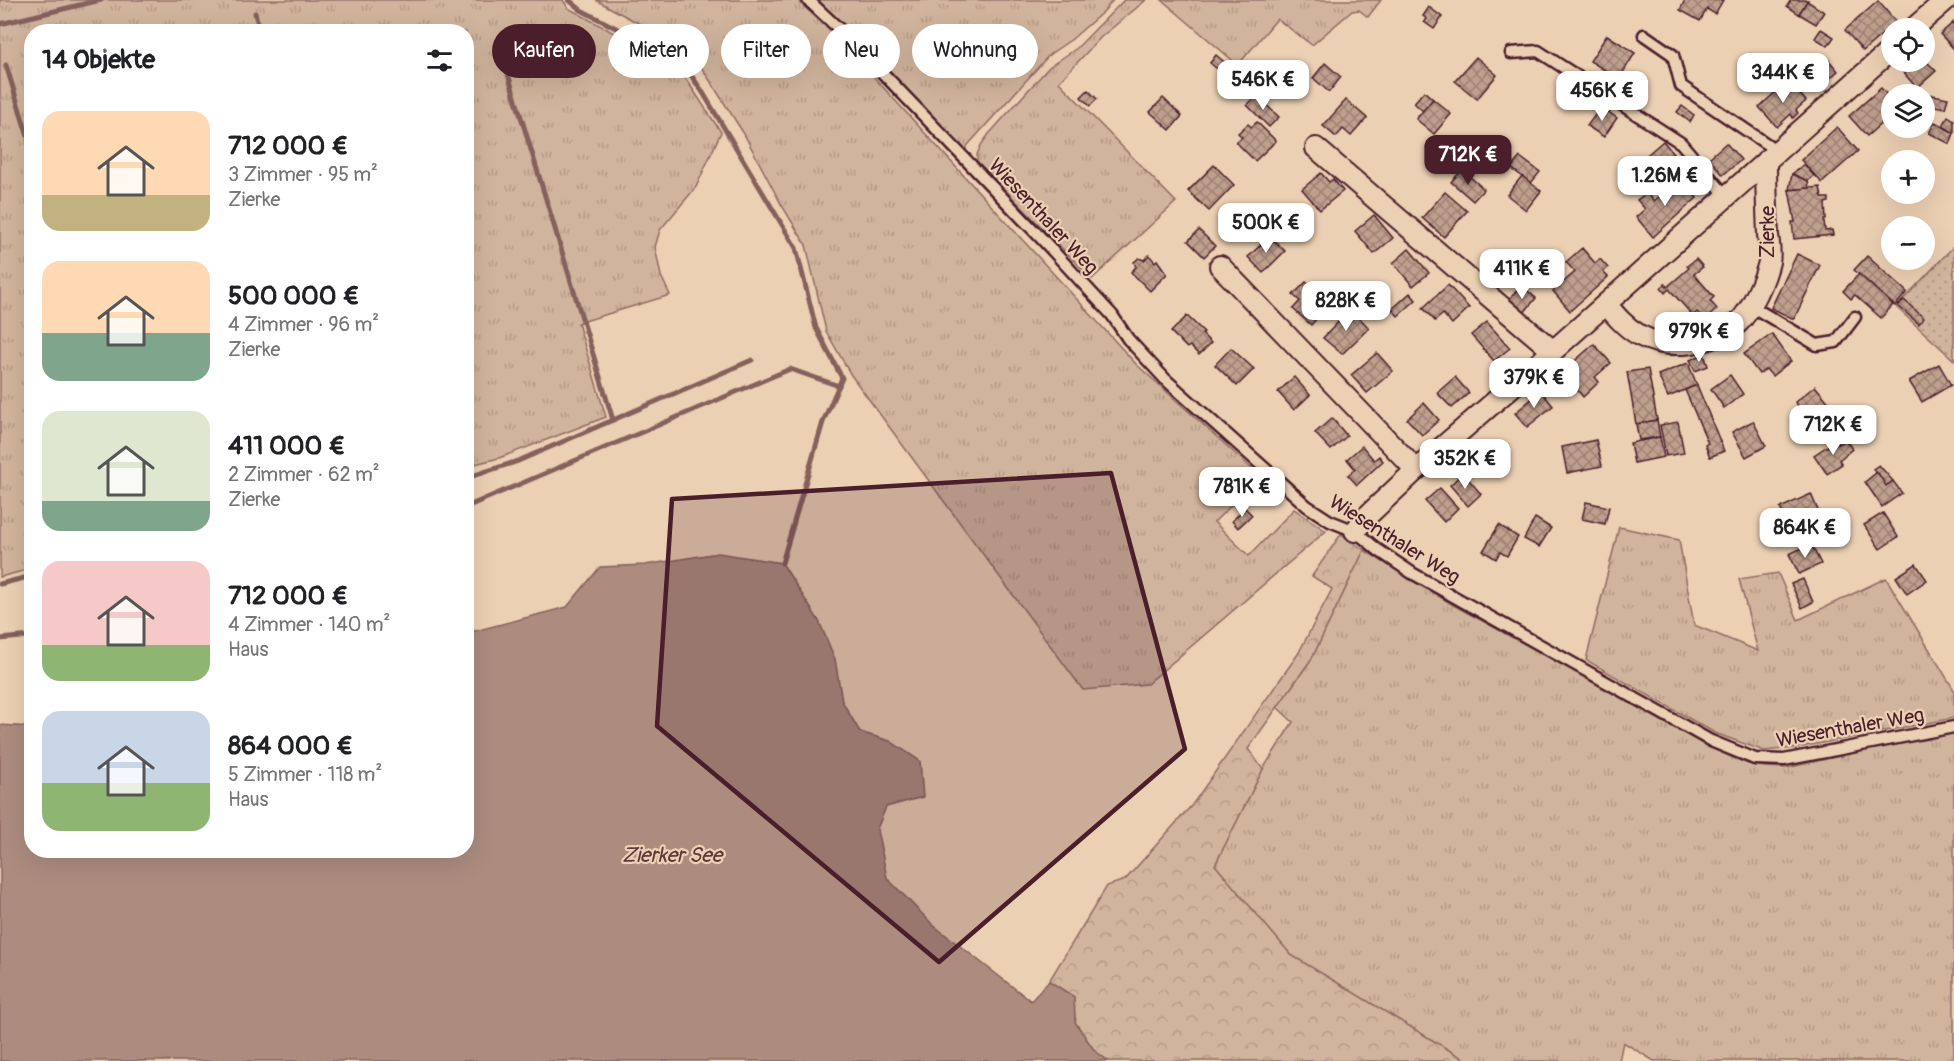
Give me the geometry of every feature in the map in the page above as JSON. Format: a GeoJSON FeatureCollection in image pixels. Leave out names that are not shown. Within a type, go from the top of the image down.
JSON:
{"type":"FeatureCollection","features":[{"type":"Feature","properties":{"kind":"street"},"geometry":{"type":"LineString","coordinates":[[1925,18],[1946,0]]}},
{"type":"Feature","properties":{"kind":"street","name":"Zierke"},"geometry":{"type":"LineString","coordinates":[[1355,531],[1365,518],[1416,470],[1881,59]]}},
{"type":"Feature","properties":{"kind":"street"},"geometry":{"type":"LineString","coordinates":[[1316,148],[1553,351]]}},
{"type":"Feature","properties":{"kind":"street","name":"Zierke"},"geometry":{"type":"LineString","coordinates":[[1606,304],[1620,321],[1642,337],[1664,343],[1692,344],[1720,335],[1738,323],[1751,306],[1769,261],[1771,156]]}},
{"type":"Feature","properties":{"kind":"street"},"geometry":{"type":"LineString","coordinates":[[1220,266],[1416,470]]}},
{"type":"Feature","properties":{"kind":"lane","name":"Wiesenthaler Weg"},"geometry":{"type":"LineString","coordinates":[[808,0],[885,75],[1049,247],[1112,315],[1128,339],[1165,379],[1307,506],[1330,521],[1355,531],[1412,573],[1710,741],[1755,759],[1784,760],[1954,728]]}},
{"type":"Feature","properties":{"kind":"lane"},"geometry":{"type":"LineString","coordinates":[[1644,35],[1673,55],[1681,86],[1771,156]]}},
{"type":"Feature","properties":{"kind":"lane"},"geometry":{"type":"LineString","coordinates":[[1511,53],[1538,51],[1681,143],[1726,196]]}},
{"type":"Feature","properties":{"kind":"lane"},"geometry":{"type":"LineString","coordinates":[[1751,306],[1817,345],[1836,342],[1855,318]]}},
{"type":"Feature","properties":{"kind":"highlighted area"},"geometry":{"type":"Polygon","coordinates":[[[1111,473],[1185,749],[939,962],[657,726],[672,499],[1111,473]]]}},
{"type":"Feature","properties":{"kind":"green space"},"geometry":{"type":"Polygon","coordinates":[[[0,0],[563,0],[568,8],[608,30],[608,78],[686,79],[721,132],[696,187],[660,230],[655,247],[661,276],[670,295],[578,323],[606,417],[499,458],[474,464],[474,24],[24,24],[24,571],[0,577],[0,0]]]}},
{"type":"Feature","properties":{"kind":"green space"},"geometry":{"type":"Polygon","coordinates":[[[596,0],[797,0],[823,24],[823,78],[875,78],[1136,364],[1261,477],[1214,522],[1249,556],[1294,509],[1326,531],[1147,684],[1083,690],[851,375],[826,331],[806,245],[781,204],[744,134],[708,78],[709,24],[640,24],[596,0]]]}},
{"type":"Feature","properties":{"kind":"green space"},"geometry":{"type":"Polygon","coordinates":[[[816,0],[1113,0],[1104,11],[1072,39],[1050,54],[1038,67],[1038,24],[912,24],[912,78],[1028,78],[968,145],[963,154],[894,78],[900,78],[900,24],[841,24],[816,0]]]}},
{"type":"Feature","properties":{"kind":"green space"},"geometry":{"type":"Polygon","coordinates":[[[1124,0],[1146,0],[1101,37],[1059,82],[1176,202],[1092,279],[977,161],[977,155],[989,134],[1049,67],[1077,48],[1124,0]]]}},
{"type":"Feature","properties":{"kind":"green space"},"geometry":{"type":"Polygon","coordinates":[[[1162,0],[1381,0],[1368,17],[1359,10],[1352,11],[1312,45],[1277,19],[1238,65],[1162,0]]]}},
{"type":"Feature","properties":{"kind":"green space"},"geometry":{"type":"Polygon","coordinates":[[[1954,246],[1954,360],[1896,307],[1931,270],[1935,270],[1935,266],[1954,246]]]}},
{"type":"Feature","properties":{"kind":"green space"},"geometry":{"type":"Polygon","coordinates":[[[1619,527],[1679,540],[1694,625],[1758,651],[1739,579],[1778,573],[1798,620],[1886,578],[1954,690],[1954,718],[1796,748],[1764,751],[1715,733],[1586,660],[1619,527]]]}},
{"type":"Feature","properties":{"kind":"green space"},"geometry":{"type":"Polygon","coordinates":[[[1341,534],[1364,550],[1312,658],[1248,749],[1263,769],[1215,865],[1291,955],[1467,1061],[1108,1061],[1094,1050],[1075,1022],[1074,997],[1049,981],[1107,886],[1125,880],[1192,805],[1298,654],[1332,589],[1312,576],[1341,534]]]}},
{"type":"Feature","properties":{"kind":"green space"},"geometry":{"type":"Polygon","coordinates":[[[1364,550],[1455,606],[1727,755],[1748,764],[1787,768],[1897,743],[1954,733],[1954,1061],[1654,1061],[1623,1042],[1619,1061],[1467,1061],[1291,955],[1215,865],[1263,769],[1293,722],[1277,707],[1312,658],[1364,550]]]}},
{"type":"Feature","properties":{"kind":"water","name":"Zierker See"},"geometry":{"type":"Polygon","coordinates":[[[718,553],[782,563],[819,621],[835,659],[842,701],[860,732],[890,741],[920,761],[923,797],[886,807],[877,829],[887,878],[933,925],[1031,1001],[1049,981],[1074,997],[1075,1022],[1094,1050],[1108,1061],[0,1061],[0,725],[24,727],[24,858],[474,858],[474,631],[567,607],[600,567],[645,565],[718,553]]]}},
{"type":"Feature","properties":{"kind":"building"},"geometry":{"type":"Polygon","coordinates":[[[1685,0],[1723,0],[1715,14],[1707,9],[1700,21],[1680,10],[1685,0]]]}},
{"type":"Feature","properties":{"kind":"building"},"geometry":{"type":"Polygon","coordinates":[[[1791,0],[1808,0],[1799,14],[1787,6],[1791,0]]]}},
{"type":"Feature","properties":{"kind":"building"},"geometry":{"type":"Polygon","coordinates":[[[1807,1],[1824,12],[1816,24],[1799,14],[1807,1]]]}},
{"type":"Feature","properties":{"kind":"building"},"geometry":{"type":"Polygon","coordinates":[[[1878,1],[1893,18],[1881,18],[1881,35],[1863,51],[1845,30],[1878,1]]]}},
{"type":"Feature","properties":{"kind":"building"},"geometry":{"type":"Polygon","coordinates":[[[1429,7],[1442,17],[1434,29],[1424,22],[1427,19],[1423,16],[1429,7]]]}},
{"type":"Feature","properties":{"kind":"building"},"geometry":{"type":"Polygon","coordinates":[[[1954,22],[1954,49],[1940,34],[1954,22]]]}},
{"type":"Feature","properties":{"kind":"building"},"geometry":{"type":"Polygon","coordinates":[[[1821,29],[1834,37],[1828,46],[1815,38],[1821,29]]]}},
{"type":"Feature","properties":{"kind":"building"},"geometry":{"type":"Polygon","coordinates":[[[1607,35],[1635,53],[1619,79],[1590,61],[1607,35]]]}},
{"type":"Feature","properties":{"kind":"building"},"geometry":{"type":"Polygon","coordinates":[[[1216,55],[1228,65],[1222,73],[1210,63],[1216,55]]]}},
{"type":"Feature","properties":{"kind":"building"},"geometry":{"type":"Polygon","coordinates":[[[1476,57],[1497,75],[1477,99],[1455,81],[1476,57]]]}},
{"type":"Feature","properties":{"kind":"building"},"geometry":{"type":"Polygon","coordinates":[[[1826,57],[1838,71],[1818,89],[1806,74],[1826,57]]]}},
{"type":"Feature","properties":{"kind":"building"},"geometry":{"type":"Polygon","coordinates":[[[1325,63],[1341,77],[1329,92],[1313,78],[1325,63]]]}},
{"type":"Feature","properties":{"kind":"building"},"geometry":{"type":"Polygon","coordinates":[[[1903,72],[1935,72],[1921,84],[1913,84],[1903,72]]]}},
{"type":"Feature","properties":{"kind":"building"},"geometry":{"type":"Polygon","coordinates":[[[1788,81],[1806,101],[1796,110],[1798,113],[1793,118],[1791,114],[1777,127],[1759,107],[1788,81]]]}},
{"type":"Feature","properties":{"kind":"building"},"geometry":{"type":"Polygon","coordinates":[[[1881,88],[1881,124],[1867,136],[1849,116],[1881,88]]]}},
{"type":"Feature","properties":{"kind":"building"},"geometry":{"type":"Polygon","coordinates":[[[1088,90],[1097,99],[1090,106],[1081,97],[1088,90]]]}},
{"type":"Feature","properties":{"kind":"building"},"geometry":{"type":"Polygon","coordinates":[[[1424,91],[1433,99],[1423,111],[1414,103],[1424,91]]]}},
{"type":"Feature","properties":{"kind":"building"},"geometry":{"type":"Polygon","coordinates":[[[1935,95],[1948,98],[1945,108],[1935,106],[1935,95]]]}},
{"type":"Feature","properties":{"kind":"building"},"geometry":{"type":"Polygon","coordinates":[[[1257,96],[1279,117],[1269,127],[1247,105],[1257,96]]]}},
{"type":"Feature","properties":{"kind":"building"},"geometry":{"type":"Polygon","coordinates":[[[1163,98],[1182,116],[1170,130],[1150,112],[1163,98]]]}},
{"type":"Feature","properties":{"kind":"building"},"geometry":{"type":"Polygon","coordinates":[[[1433,99],[1451,114],[1434,134],[1416,119],[1433,99]]]}},
{"type":"Feature","properties":{"kind":"building"},"geometry":{"type":"Polygon","coordinates":[[[1346,100],[1367,118],[1351,136],[1343,129],[1336,137],[1323,126],[1346,100]]]}},
{"type":"Feature","properties":{"kind":"building"},"geometry":{"type":"Polygon","coordinates":[[[1682,106],[1694,115],[1690,122],[1677,112],[1682,106]]]}},
{"type":"Feature","properties":{"kind":"building"},"geometry":{"type":"Polygon","coordinates":[[[1601,107],[1617,118],[1604,137],[1587,126],[1601,107]]]}},
{"type":"Feature","properties":{"kind":"building"},"geometry":{"type":"Polygon","coordinates":[[[1948,116],[1954,120],[1954,133],[1943,126],[1948,116]]]}},
{"type":"Feature","properties":{"kind":"building"},"geometry":{"type":"Polygon","coordinates":[[[1257,122],[1276,141],[1255,161],[1236,142],[1242,137],[1238,133],[1248,124],[1251,127],[1257,122]]]}},
{"type":"Feature","properties":{"kind":"building"},"geometry":{"type":"Polygon","coordinates":[[[1935,122],[1954,133],[1950,144],[1935,136],[1935,122]]]}},
{"type":"Feature","properties":{"kind":"building"},"geometry":{"type":"Polygon","coordinates":[[[1837,127],[1858,151],[1822,183],[1801,160],[1837,127]]]}},
{"type":"Feature","properties":{"kind":"building"},"geometry":{"type":"Polygon","coordinates":[[[1663,141],[1673,153],[1636,186],[1625,174],[1663,141]]]}},
{"type":"Feature","properties":{"kind":"building"},"geometry":{"type":"Polygon","coordinates":[[[1726,143],[1741,160],[1723,175],[1709,158],[1726,143]]]}},
{"type":"Feature","properties":{"kind":"building"},"geometry":{"type":"Polygon","coordinates":[[[1520,157],[1540,172],[1531,183],[1511,168],[1520,157]]]}},
{"type":"Feature","properties":{"kind":"building"},"geometry":{"type":"Polygon","coordinates":[[[1804,164],[1814,176],[1808,181],[1792,174],[1804,164]]]}},
{"type":"Feature","properties":{"kind":"building"},"geometry":{"type":"Polygon","coordinates":[[[1214,165],[1234,185],[1209,211],[1188,191],[1214,165]]]}},
{"type":"Feature","properties":{"kind":"building"},"geometry":{"type":"Polygon","coordinates":[[[1462,170],[1484,189],[1473,201],[1451,182],[1462,170]]]}},
{"type":"Feature","properties":{"kind":"building"},"geometry":{"type":"Polygon","coordinates":[[[1321,173],[1329,182],[1333,179],[1343,191],[1320,210],[1302,189],[1321,173]]]}},
{"type":"Feature","properties":{"kind":"building"},"geometry":{"type":"Polygon","coordinates":[[[1792,174],[1808,181],[1809,188],[1789,190],[1792,174]]]}},
{"type":"Feature","properties":{"kind":"building"},"geometry":{"type":"Polygon","coordinates":[[[1522,176],[1541,191],[1526,210],[1507,195],[1522,176]]]}},
{"type":"Feature","properties":{"kind":"building"},"geometry":{"type":"Polygon","coordinates":[[[1681,179],[1697,198],[1653,237],[1636,217],[1645,209],[1637,200],[1647,193],[1654,201],[1681,179]]]}},
{"type":"Feature","properties":{"kind":"building"},"geometry":{"type":"Polygon","coordinates":[[[1820,187],[1822,198],[1829,198],[1829,202],[1825,203],[1825,231],[1832,230],[1833,235],[1794,239],[1792,222],[1795,222],[1789,190],[1820,187]]]}},
{"type":"Feature","properties":{"kind":"building"},"geometry":{"type":"Polygon","coordinates":[[[1445,192],[1467,211],[1444,237],[1422,218],[1445,192]]]}},
{"type":"Feature","properties":{"kind":"building"},"geometry":{"type":"Polygon","coordinates":[[[1374,215],[1393,238],[1374,254],[1355,231],[1374,215]]]}},
{"type":"Feature","properties":{"kind":"building"},"geometry":{"type":"Polygon","coordinates":[[[1199,230],[1215,246],[1204,257],[1188,241],[1199,230]]]}},
{"type":"Feature","properties":{"kind":"building"},"geometry":{"type":"Polygon","coordinates":[[[1270,236],[1285,251],[1263,273],[1248,257],[1270,236]]]}},
{"type":"Feature","properties":{"kind":"building"},"geometry":{"type":"Polygon","coordinates":[[[1582,248],[1595,263],[1600,259],[1608,268],[1603,272],[1608,277],[1570,311],[1553,291],[1575,272],[1566,262],[1582,248]]]}},
{"type":"Feature","properties":{"kind":"building"},"geometry":{"type":"Polygon","coordinates":[[[1409,249],[1429,273],[1413,286],[1393,263],[1409,249]]]}},
{"type":"Feature","properties":{"kind":"building"},"geometry":{"type":"Polygon","coordinates":[[[1797,254],[1820,265],[1794,319],[1771,308],[1797,254]]]}},
{"type":"Feature","properties":{"kind":"building"},"geometry":{"type":"Polygon","coordinates":[[[1149,255],[1155,262],[1157,260],[1167,274],[1150,291],[1131,272],[1136,267],[1134,262],[1139,258],[1144,260],[1149,255]]]}},
{"type":"Feature","properties":{"kind":"building"},"geometry":{"type":"Polygon","coordinates":[[[1867,256],[1907,292],[1895,306],[1854,270],[1867,256]]]}},
{"type":"Feature","properties":{"kind":"building"},"geometry":{"type":"Polygon","coordinates":[[[1696,259],[1703,267],[1694,274],[1714,297],[1710,301],[1717,309],[1705,320],[1697,312],[1693,316],[1669,289],[1665,293],[1661,288],[1665,284],[1667,287],[1696,259]]]}},
{"type":"Feature","properties":{"kind":"building"},"geometry":{"type":"Polygon","coordinates":[[[1859,274],[1893,305],[1881,318],[1855,295],[1851,299],[1843,291],[1859,274]]]}},
{"type":"Feature","properties":{"kind":"building"},"geometry":{"type":"Polygon","coordinates":[[[1306,282],[1331,302],[1311,325],[1293,309],[1300,301],[1293,295],[1306,282]]]}},
{"type":"Feature","properties":{"kind":"building"},"geometry":{"type":"Polygon","coordinates":[[[1448,285],[1469,308],[1452,324],[1443,314],[1435,321],[1423,308],[1448,285]]]}},
{"type":"Feature","properties":{"kind":"building"},"geometry":{"type":"Polygon","coordinates":[[[1521,285],[1536,298],[1523,314],[1508,301],[1521,285]]]}},
{"type":"Feature","properties":{"kind":"building"},"geometry":{"type":"Polygon","coordinates":[[[1410,293],[1416,300],[1398,316],[1392,309],[1410,293]]]}},
{"type":"Feature","properties":{"kind":"building"},"geometry":{"type":"Polygon","coordinates":[[[1904,300],[1924,318],[1919,324],[1898,306],[1904,300]]]}},
{"type":"Feature","properties":{"kind":"building"},"geometry":{"type":"Polygon","coordinates":[[[1351,309],[1369,328],[1342,354],[1323,338],[1351,309]]]}},
{"type":"Feature","properties":{"kind":"building"},"geometry":{"type":"Polygon","coordinates":[[[1187,316],[1204,332],[1202,334],[1211,343],[1199,355],[1190,346],[1187,348],[1171,332],[1187,316]]]}},
{"type":"Feature","properties":{"kind":"building"},"geometry":{"type":"Polygon","coordinates":[[[1487,322],[1510,348],[1494,361],[1471,335],[1487,322]]]}},
{"type":"Feature","properties":{"kind":"building"},"geometry":{"type":"Polygon","coordinates":[[[1772,334],[1791,361],[1772,376],[1766,369],[1759,374],[1744,354],[1772,334]]]}},
{"type":"Feature","properties":{"kind":"building"},"geometry":{"type":"Polygon","coordinates":[[[1594,344],[1611,363],[1595,377],[1599,382],[1583,397],[1574,386],[1569,391],[1560,382],[1566,377],[1561,373],[1594,344]]]}},
{"type":"Feature","properties":{"kind":"building"},"geometry":{"type":"Polygon","coordinates":[[[1231,348],[1254,369],[1237,386],[1215,365],[1231,348]]]}},
{"type":"Feature","properties":{"kind":"building"},"geometry":{"type":"Polygon","coordinates":[[[1377,353],[1393,371],[1367,393],[1351,375],[1377,353]]]}},
{"type":"Feature","properties":{"kind":"building"},"geometry":{"type":"Polygon","coordinates":[[[1704,354],[1708,366],[1695,371],[1690,360],[1704,354]]]}},
{"type":"Feature","properties":{"kind":"building"},"geometry":{"type":"Polygon","coordinates":[[[1688,363],[1697,385],[1668,397],[1658,375],[1688,363]]]}},
{"type":"Feature","properties":{"kind":"building"},"geometry":{"type":"Polygon","coordinates":[[[1939,364],[1951,385],[1922,402],[1909,381],[1939,364]]]}},
{"type":"Feature","properties":{"kind":"building"},"geometry":{"type":"Polygon","coordinates":[[[1648,369],[1657,420],[1636,424],[1627,372],[1648,369]]]}},
{"type":"Feature","properties":{"kind":"building"},"geometry":{"type":"Polygon","coordinates":[[[1730,375],[1743,394],[1724,408],[1711,389],[1730,375]]]}},
{"type":"Feature","properties":{"kind":"building"},"geometry":{"type":"Polygon","coordinates":[[[1294,377],[1310,395],[1294,410],[1278,392],[1294,377]]]}},
{"type":"Feature","properties":{"kind":"building"},"geometry":{"type":"Polygon","coordinates":[[[1455,377],[1469,393],[1452,408],[1437,393],[1455,377]]]}},
{"type":"Feature","properties":{"kind":"building"},"geometry":{"type":"Polygon","coordinates":[[[1697,385],[1724,451],[1710,457],[1705,444],[1708,443],[1685,390],[1697,385]]]}},
{"type":"Feature","properties":{"kind":"building"},"geometry":{"type":"Polygon","coordinates":[[[1815,386],[1830,404],[1810,420],[1795,402],[1815,386]]]}},
{"type":"Feature","properties":{"kind":"building"},"geometry":{"type":"Polygon","coordinates":[[[1541,391],[1553,406],[1527,427],[1515,413],[1541,391]]]}},
{"type":"Feature","properties":{"kind":"building"},"geometry":{"type":"Polygon","coordinates":[[[1424,403],[1439,420],[1422,435],[1407,419],[1424,403]]]}},
{"type":"Feature","properties":{"kind":"building"},"geometry":{"type":"Polygon","coordinates":[[[1332,418],[1347,436],[1331,450],[1315,433],[1332,418]]]}},
{"type":"Feature","properties":{"kind":"building"},"geometry":{"type":"Polygon","coordinates":[[[1657,420],[1660,437],[1639,440],[1636,424],[1657,420]]]}},
{"type":"Feature","properties":{"kind":"building"},"geometry":{"type":"Polygon","coordinates":[[[1753,421],[1766,446],[1746,457],[1732,432],[1753,421]]]}},
{"type":"Feature","properties":{"kind":"building"},"geometry":{"type":"Polygon","coordinates":[[[1678,422],[1684,453],[1666,456],[1660,425],[1678,422]]]}},
{"type":"Feature","properties":{"kind":"building"},"geometry":{"type":"Polygon","coordinates":[[[1660,437],[1664,457],[1634,463],[1630,443],[1660,437]]]}},
{"type":"Feature","properties":{"kind":"building"},"geometry":{"type":"Polygon","coordinates":[[[1596,440],[1602,466],[1567,473],[1562,447],[1596,440]]]}},
{"type":"Feature","properties":{"kind":"building"},"geometry":{"type":"Polygon","coordinates":[[[1846,440],[1852,449],[1839,460],[1842,464],[1827,474],[1814,455],[1829,445],[1830,447],[1846,440]]]}},
{"type":"Feature","properties":{"kind":"building"},"geometry":{"type":"Polygon","coordinates":[[[1362,446],[1374,460],[1379,456],[1383,461],[1357,485],[1348,475],[1355,469],[1347,459],[1362,446]]]}},
{"type":"Feature","properties":{"kind":"building"},"geometry":{"type":"Polygon","coordinates":[[[1879,465],[1893,481],[1886,486],[1873,469],[1879,465]]]}},
{"type":"Feature","properties":{"kind":"building"},"geometry":{"type":"Polygon","coordinates":[[[1463,473],[1481,494],[1468,506],[1450,485],[1463,473]]]}},
{"type":"Feature","properties":{"kind":"building"},"geometry":{"type":"Polygon","coordinates":[[[1876,473],[1886,486],[1893,481],[1902,493],[1882,507],[1865,482],[1876,473]]]}},
{"type":"Feature","properties":{"kind":"building"},"geometry":{"type":"Polygon","coordinates":[[[1440,488],[1458,508],[1444,522],[1425,501],[1440,488]]]}},
{"type":"Feature","properties":{"kind":"building"},"geometry":{"type":"Polygon","coordinates":[[[1811,494],[1826,529],[1796,543],[1780,508],[1811,494]]]}},
{"type":"Feature","properties":{"kind":"building"},"geometry":{"type":"Polygon","coordinates":[[[1586,502],[1609,507],[1605,524],[1582,519],[1586,502]]]}},
{"type":"Feature","properties":{"kind":"building"},"geometry":{"type":"Polygon","coordinates":[[[1245,508],[1252,515],[1238,528],[1232,521],[1245,508]]]}},
{"type":"Feature","properties":{"kind":"building"},"geometry":{"type":"Polygon","coordinates":[[[1883,513],[1898,537],[1880,549],[1864,525],[1883,513]]]}},
{"type":"Feature","properties":{"kind":"building"},"geometry":{"type":"Polygon","coordinates":[[[1535,518],[1551,528],[1539,547],[1524,539],[1535,518]]]}},
{"type":"Feature","properties":{"kind":"building"},"geometry":{"type":"Polygon","coordinates":[[[1499,525],[1518,537],[1507,556],[1500,552],[1496,559],[1483,551],[1499,525]]]}},
{"type":"Feature","properties":{"kind":"building"},"geometry":{"type":"Polygon","coordinates":[[[1811,544],[1821,564],[1799,574],[1789,554],[1811,544]]]}},
{"type":"Feature","properties":{"kind":"building"},"geometry":{"type":"Polygon","coordinates":[[[1916,564],[1927,580],[1907,594],[1896,577],[1916,564]]]}},
{"type":"Feature","properties":{"kind":"building"},"geometry":{"type":"Polygon","coordinates":[[[1803,579],[1813,602],[1802,608],[1791,584],[1803,579]]]}},
{"type":"Feature","properties":{"kind":"waterway"},"geometry":{"type":"LineString","coordinates":[[0,24],[101,0]]}},
{"type":"Feature","properties":{"kind":"waterway"},"geometry":{"type":"LineString","coordinates":[[569,0],[581,10],[674,58],[686,68],[796,248],[816,328],[842,378],[823,422],[782,563]]}},
{"type":"Feature","properties":{"kind":"waterway"},"geometry":{"type":"LineString","coordinates":[[255,13],[258,24]]}},
{"type":"Feature","properties":{"kind":"waterway"},"geometry":{"type":"LineString","coordinates":[[6,65],[24,124]]}},
{"type":"Feature","properties":{"kind":"waterway"},"geometry":{"type":"LineString","coordinates":[[474,475],[518,461],[613,420],[509,78]]}},
{"type":"Feature","properties":{"kind":"waterway"},"geometry":{"type":"LineString","coordinates":[[613,420],[752,360]]}},
{"type":"Feature","properties":{"kind":"waterway"},"geometry":{"type":"LineString","coordinates":[[474,504],[790,369],[839,386]]}},
{"type":"Feature","properties":{"kind":"waterway"},"geometry":{"type":"LineString","coordinates":[[0,584],[24,578]]}},
{"type":"Feature","properties":{"kind":"waterway"},"geometry":{"type":"LineString","coordinates":[[0,639],[24,637]]}}]}
